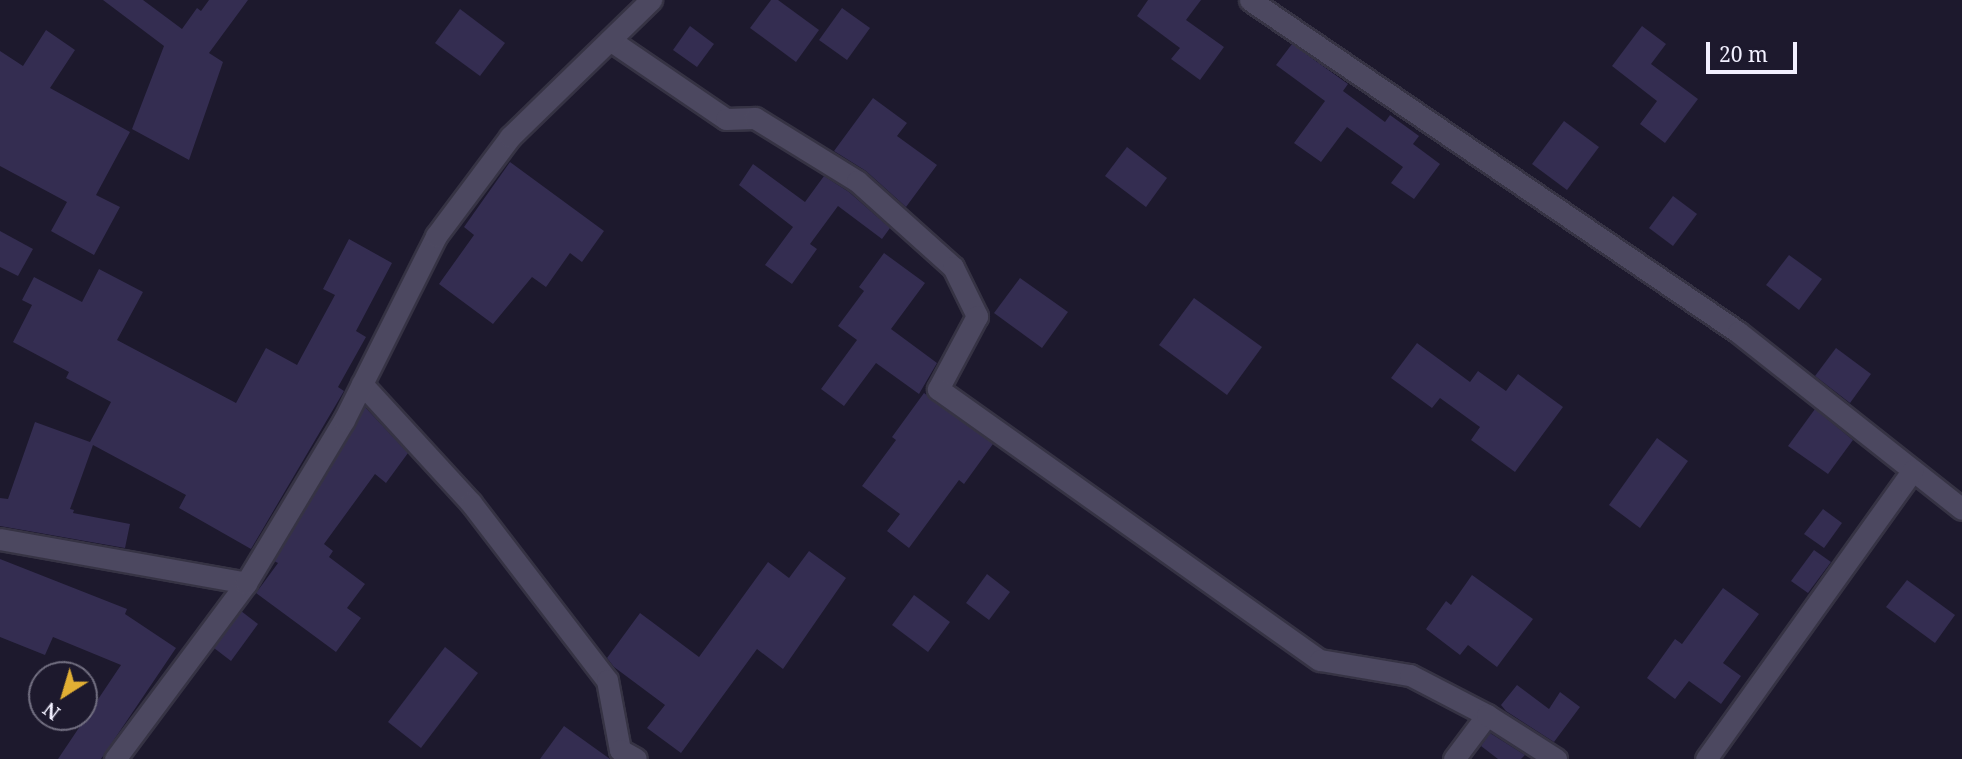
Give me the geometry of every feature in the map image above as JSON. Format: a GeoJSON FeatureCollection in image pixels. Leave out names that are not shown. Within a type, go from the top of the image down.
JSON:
{"type":"FeatureCollection","features":[{"type":"Feature","properties":{"kind":"street"},"geometry":{"type":"LineString","coordinates":[[115,759],[246,583],[362,384],[436,236],[510,137],[650,0]]}},
{"type":"Feature","properties":{"kind":"street"},"geometry":{"type":"LineString","coordinates":[[1250,0],[1738,332],[1962,509]]}},
{"type":"Feature","properties":{"kind":"street"},"geometry":{"type":"LineString","coordinates":[[610,40],[726,119],[755,118],[857,181],[953,267],[977,316],[939,389],[1320,660],[1410,675],[1487,715],[1556,759]]}},
{"type":"Feature","properties":{"kind":"street"},"geometry":{"type":"LineString","coordinates":[[362,384],[471,503],[607,680],[620,750],[636,759]]}},
{"type":"Feature","properties":{"kind":"street"},"geometry":{"type":"LineString","coordinates":[[1706,759],[1913,470]]}},
{"type":"Feature","properties":{"kind":"street"},"geometry":{"type":"LineString","coordinates":[[0,539],[246,583]]}},
{"type":"Feature","properties":{"kind":"street"},"geometry":{"type":"LineString","coordinates":[[1454,759],[1487,715]]}},
{"type":"Feature","properties":{"kind":"building"},"geometry":{"type":"Polygon","coordinates":[[[103,0],[143,0],[182,29],[197,8],[201,11],[209,0],[248,0],[209,53],[223,62],[189,160],[132,129],[164,46],[103,0]]]}},
{"type":"Feature","properties":{"kind":"building"},"geometry":{"type":"Polygon","coordinates":[[[771,0],[778,0],[819,30],[796,62],[750,28],[771,0]]]}},
{"type":"Feature","properties":{"kind":"building"},"geometry":{"type":"Polygon","coordinates":[[[1148,0],[1201,0],[1186,20],[1224,47],[1200,80],[1171,59],[1180,48],[1137,16],[1148,0]]]}},
{"type":"Feature","properties":{"kind":"building"},"geometry":{"type":"Polygon","coordinates":[[[842,8],[870,28],[847,60],[819,40],[842,8]]]}},
{"type":"Feature","properties":{"kind":"building"},"geometry":{"type":"Polygon","coordinates":[[[460,9],[505,43],[480,76],[435,43],[460,9]]]}},
{"type":"Feature","properties":{"kind":"building"},"geometry":{"type":"Polygon","coordinates":[[[690,26],[714,44],[697,67],[673,50],[690,26]]]}},
{"type":"Feature","properties":{"kind":"building"},"geometry":{"type":"Polygon","coordinates":[[[1642,26],[1666,44],[1651,64],[1698,99],[1665,143],[1640,124],[1657,101],[1612,66],[1642,26]]]}},
{"type":"Feature","properties":{"kind":"building"},"geometry":{"type":"Polygon","coordinates":[[[46,30],[75,50],[50,88],[130,132],[96,195],[120,207],[94,255],[51,231],[67,202],[0,166],[0,51],[23,66],[46,30]]]}},
{"type":"Feature","properties":{"kind":"building"},"geometry":{"type":"Polygon","coordinates":[[[1292,44],[1348,84],[1343,91],[1385,122],[1390,115],[1419,136],[1413,144],[1440,164],[1414,199],[1391,183],[1403,167],[1347,127],[1321,162],[1294,143],[1325,101],[1276,65],[1292,44]]]}},
{"type":"Feature","properties":{"kind":"building"},"geometry":{"type":"Polygon","coordinates":[[[873,98],[907,123],[897,136],[937,165],[906,207],[866,171],[834,151],[873,98]]]}},
{"type":"Feature","properties":{"kind":"building"},"geometry":{"type":"Polygon","coordinates":[[[1564,121],[1599,147],[1567,190],[1532,164],[1564,121]]]}},
{"type":"Feature","properties":{"kind":"building"},"geometry":{"type":"Polygon","coordinates":[[[1127,147],[1167,178],[1146,207],[1105,176],[1127,147]]]}},
{"type":"Feature","properties":{"kind":"building"},"geometry":{"type":"Polygon","coordinates":[[[510,162],[604,231],[582,262],[570,253],[546,287],[532,277],[493,324],[439,284],[474,235],[464,227],[510,162]]]}},
{"type":"Feature","properties":{"kind":"building"},"geometry":{"type":"Polygon","coordinates":[[[753,164],[805,202],[824,176],[849,192],[890,228],[882,239],[838,206],[810,244],[817,249],[792,284],[765,265],[793,227],[739,185],[753,164]]]}},
{"type":"Feature","properties":{"kind":"building"},"geometry":{"type":"Polygon","coordinates":[[[1673,196],[1697,214],[1673,246],[1649,228],[1673,196]]]}},
{"type":"Feature","properties":{"kind":"building"},"geometry":{"type":"Polygon","coordinates":[[[0,231],[33,249],[18,276],[0,267],[0,231]]]}},
{"type":"Feature","properties":{"kind":"building"},"geometry":{"type":"Polygon","coordinates":[[[349,239],[392,263],[356,331],[366,337],[338,387],[344,391],[251,549],[179,508],[186,495],[93,445],[70,509],[74,510],[73,513],[130,524],[125,548],[0,526],[0,498],[8,499],[35,422],[90,442],[111,402],[66,378],[69,372],[13,342],[32,305],[22,300],[34,277],[82,302],[99,269],[143,292],[117,340],[236,403],[266,348],[297,365],[335,295],[323,289],[349,239]]]}},
{"type":"Feature","properties":{"kind":"building"},"geometry":{"type":"Polygon","coordinates":[[[884,253],[925,283],[891,329],[937,363],[919,394],[876,363],[844,406],[821,389],[857,340],[838,326],[864,291],[859,287],[884,253]]]}},
{"type":"Feature","properties":{"kind":"building"},"geometry":{"type":"Polygon","coordinates":[[[1789,255],[1822,279],[1799,310],[1766,285],[1789,255]]]}},
{"type":"Feature","properties":{"kind":"building"},"geometry":{"type":"Polygon","coordinates":[[[1020,278],[1068,312],[1042,348],[994,313],[1020,278]]]}},
{"type":"Feature","properties":{"kind":"building"},"geometry":{"type":"Polygon","coordinates":[[[1194,298],[1262,347],[1227,395],[1159,345],[1194,298]]]}},
{"type":"Feature","properties":{"kind":"building"},"geometry":{"type":"Polygon","coordinates":[[[1417,343],[1470,382],[1478,371],[1506,391],[1518,374],[1563,407],[1515,472],[1471,440],[1480,427],[1440,398],[1432,408],[1391,378],[1417,343]]]}},
{"type":"Feature","properties":{"kind":"building"},"geometry":{"type":"Polygon","coordinates":[[[1836,348],[1871,374],[1850,403],[1815,376],[1836,348]]]}},
{"type":"Feature","properties":{"kind":"building"},"geometry":{"type":"Polygon","coordinates":[[[924,393],[993,444],[964,484],[959,480],[909,548],[887,531],[900,514],[862,486],[896,440],[892,437],[924,393]]]}},
{"type":"Feature","properties":{"kind":"building"},"geometry":{"type":"Polygon","coordinates":[[[365,407],[408,453],[386,483],[375,474],[324,544],[333,551],[329,557],[365,584],[347,608],[361,618],[336,652],[256,593],[278,563],[274,561],[365,407]]]}},
{"type":"Feature","properties":{"kind":"building"},"geometry":{"type":"Polygon","coordinates":[[[1815,409],[1853,440],[1828,474],[1788,446],[1815,409]]]}},
{"type":"Feature","properties":{"kind":"building"},"geometry":{"type":"Polygon","coordinates":[[[1657,438],[1688,461],[1640,528],[1609,505],[1657,438]]]}},
{"type":"Feature","properties":{"kind":"building"},"geometry":{"type":"Polygon","coordinates":[[[1823,509],[1842,523],[1824,548],[1804,534],[1823,509]]]}},
{"type":"Feature","properties":{"kind":"building"},"geometry":{"type":"Polygon","coordinates":[[[1814,550],[1831,562],[1808,593],[1791,581],[1814,550]]]}},
{"type":"Feature","properties":{"kind":"building"},"geometry":{"type":"Polygon","coordinates":[[[809,551],[846,578],[783,669],[757,649],[681,753],[647,728],[665,705],[614,667],[607,658],[640,613],[699,657],[768,562],[789,578],[809,551]]]}},
{"type":"Feature","properties":{"kind":"building"},"geometry":{"type":"Polygon","coordinates":[[[0,559],[127,609],[125,614],[176,648],[101,759],[58,759],[77,731],[98,731],[98,699],[121,665],[53,637],[45,655],[0,637],[0,559]]]}},
{"type":"Feature","properties":{"kind":"building"},"geometry":{"type":"Polygon","coordinates":[[[987,574],[1010,592],[989,620],[966,603],[987,574]]]}},
{"type":"Feature","properties":{"kind":"building"},"geometry":{"type":"Polygon","coordinates":[[[1472,575],[1533,619],[1497,667],[1468,645],[1460,655],[1426,629],[1446,601],[1451,605],[1472,575]]]}},
{"type":"Feature","properties":{"kind":"building"},"geometry":{"type":"Polygon","coordinates":[[[1907,580],[1955,615],[1935,643],[1886,607],[1907,580]]]}},
{"type":"Feature","properties":{"kind":"building"},"geometry":{"type":"Polygon","coordinates":[[[1723,588],[1759,614],[1723,663],[1741,676],[1721,704],[1689,681],[1675,699],[1647,678],[1675,639],[1682,644],[1723,588]]]}},
{"type":"Feature","properties":{"kind":"building"},"geometry":{"type":"Polygon","coordinates":[[[914,595],[950,622],[928,652],[892,625],[914,595]]]}},
{"type":"Feature","properties":{"kind":"building"},"geometry":{"type":"Polygon","coordinates":[[[241,611],[258,624],[231,661],[214,648],[241,611]]]}},
{"type":"Feature","properties":{"kind":"building"},"geometry":{"type":"Polygon","coordinates":[[[445,647],[478,673],[421,748],[388,722],[445,647]]]}},
{"type":"Feature","properties":{"kind":"building"},"geometry":{"type":"Polygon","coordinates":[[[1517,685],[1549,709],[1560,692],[1580,707],[1554,742],[1501,705],[1517,685]]]}},
{"type":"Feature","properties":{"kind":"building"},"geometry":{"type":"Polygon","coordinates":[[[564,726],[610,759],[540,759],[564,726]]]}},
{"type":"Feature","properties":{"kind":"building"},"geometry":{"type":"Polygon","coordinates":[[[1490,733],[1525,755],[1521,759],[1498,759],[1481,746],[1490,733]]]}}]}
